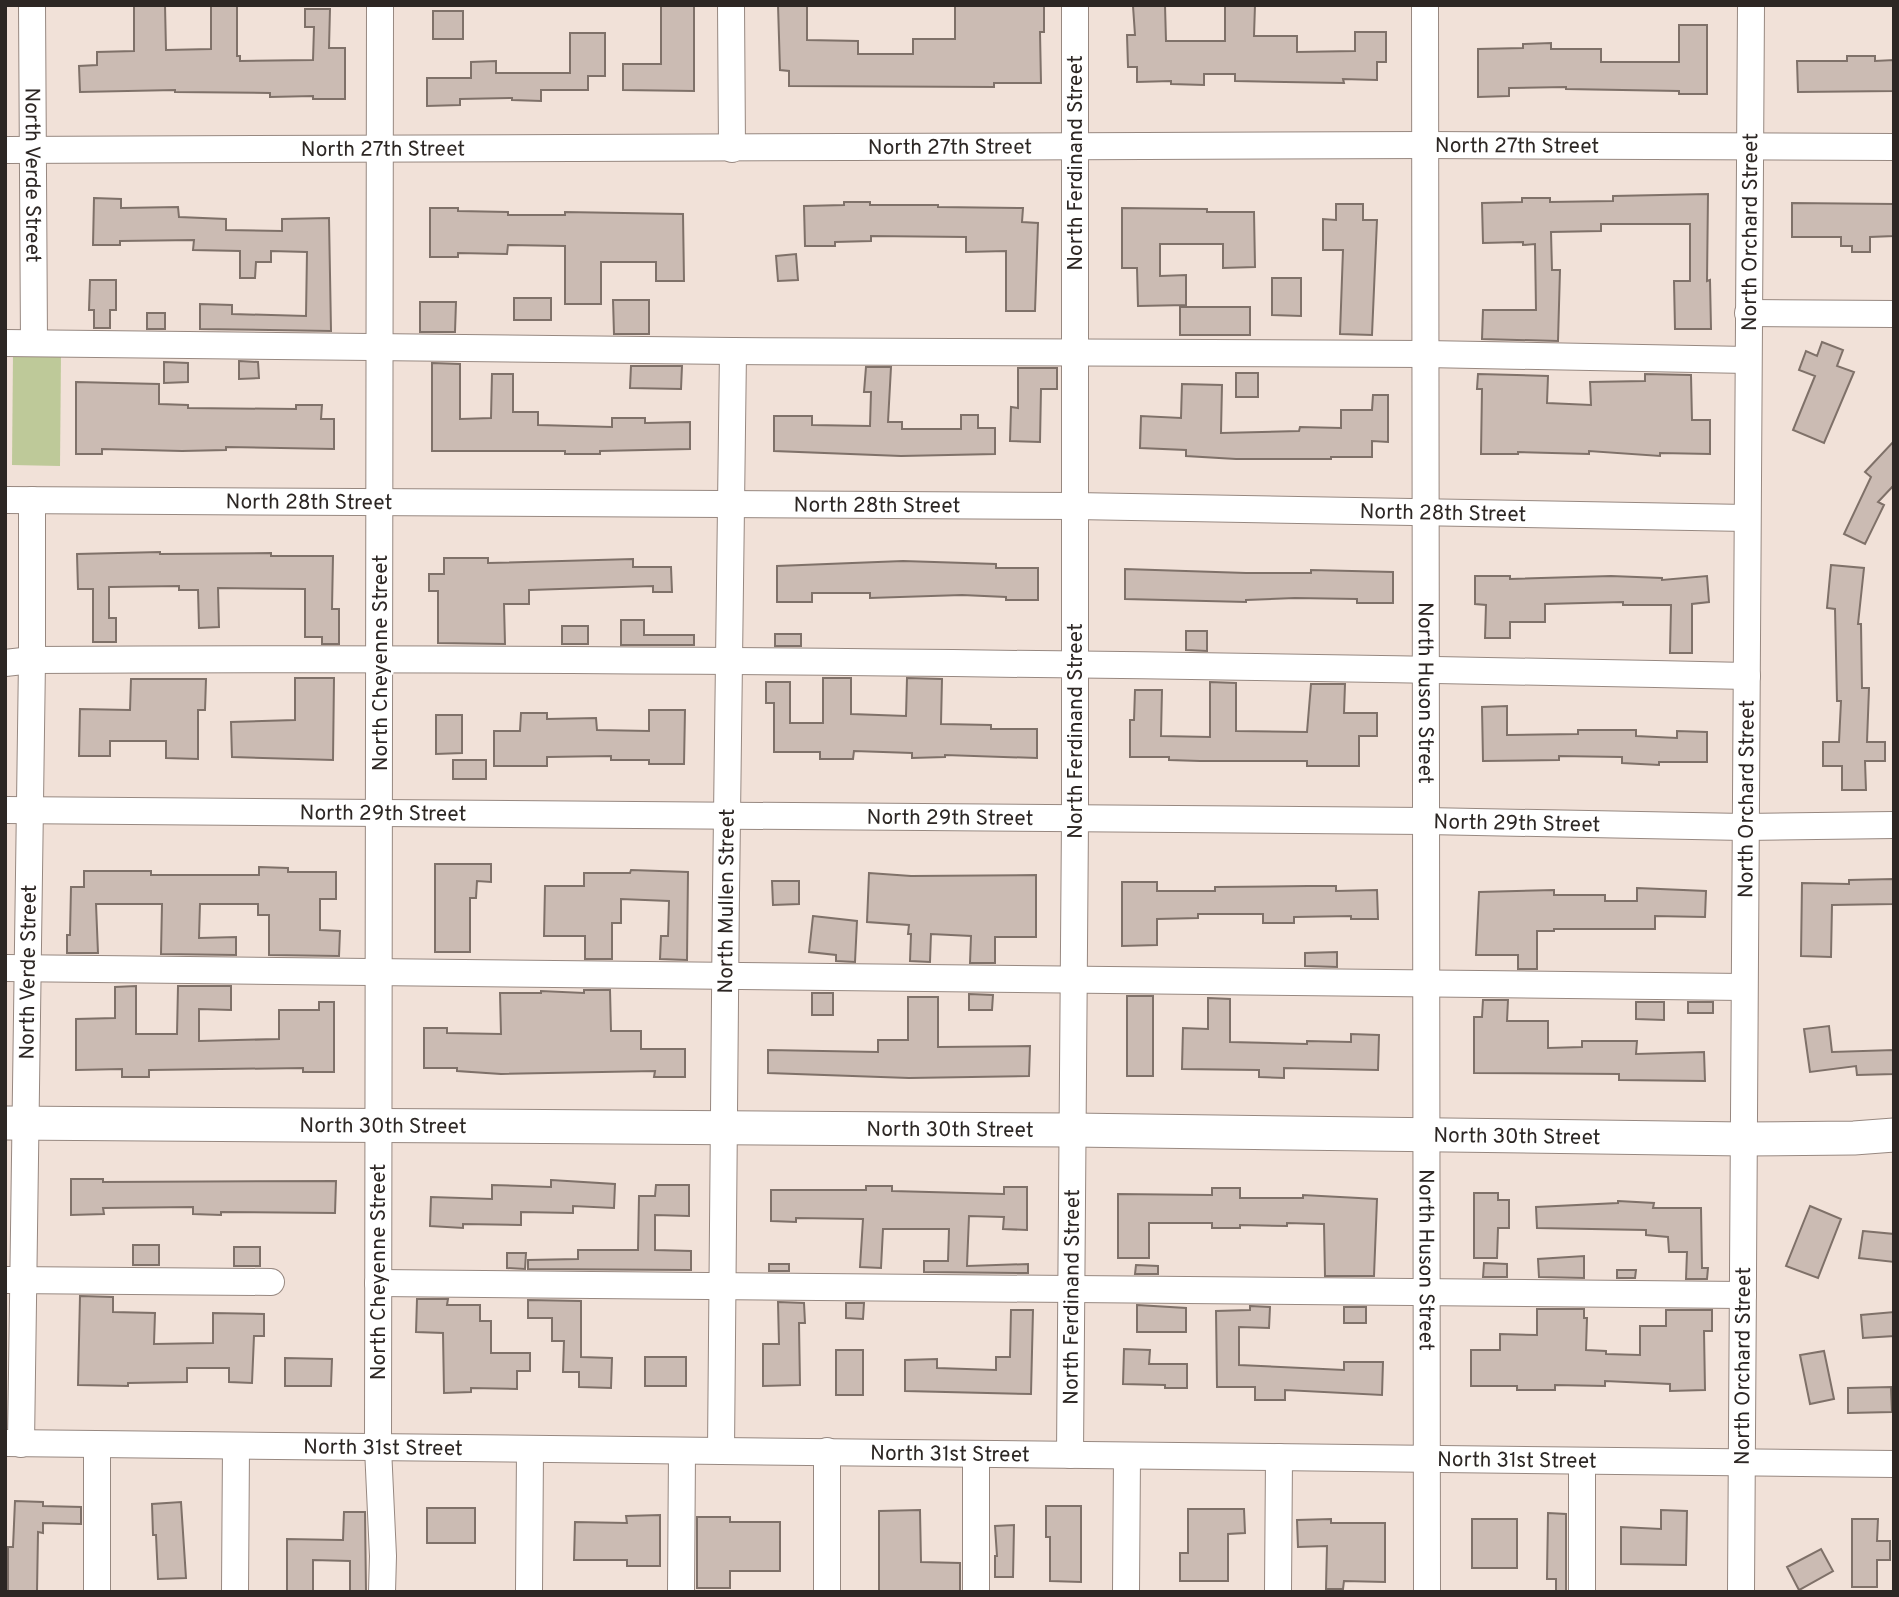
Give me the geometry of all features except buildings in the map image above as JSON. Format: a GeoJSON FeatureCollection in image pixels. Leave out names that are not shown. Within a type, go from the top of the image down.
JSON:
{"type":"FeatureCollection","features":[{"type":"Feature","properties":{"kind":"main road","name":"North 30th Street"},"geometry":{"type":"LineString","coordinates":[[15,1123],[1072,1130],[1744,1139],[1854,1139],[1894,1135]]}},
{"type":"Feature","properties":{"kind":"street","name":"North Verde Street"},"geometry":{"type":"LineString","coordinates":[[32,5],[34,343]]}},
{"type":"Feature","properties":{"kind":"street","name":"North Cheyenne Street"},"geometry":{"type":"LineString","coordinates":[[380,5],[377,1448],[383,1556],[382,1592]]}},
{"type":"Feature","properties":{"kind":"street"},"geometry":{"type":"LineString","coordinates":[[731,5],[732,149]]}},
{"type":"Feature","properties":{"kind":"street","name":"North Ferdinand Street"},"geometry":{"type":"LineString","coordinates":[[1070,1455],[1075,819],[1075,5]]}},
{"type":"Feature","properties":{"kind":"street","name":"North Huson Street"},"geometry":{"type":"LineString","coordinates":[[1425,5],[1427,1592]]}},
{"type":"Feature","properties":{"kind":"street","name":"North Orchard Street"},"geometry":{"type":"LineString","coordinates":[[1741,1592],[1751,5]]}},
{"type":"Feature","properties":{"kind":"street","name":"North 27th Street"},"geometry":{"type":"LineString","coordinates":[[5,150],[1425,145],[1894,147]]}},
{"type":"Feature","properties":{"kind":"street"},"geometry":{"type":"LineString","coordinates":[[1748,313],[1894,314]]}},
{"type":"Feature","properties":{"kind":"street"},"geometry":{"type":"LineString","coordinates":[[5,343],[1748,359]]}},
{"type":"Feature","properties":{"kind":"street","name":"North Mullen Street"},"geometry":{"type":"LineString","coordinates":[[721,1451],[725,816],[733,351]]}},
{"type":"Feature","properties":{"kind":"street","name":"North 28th Street"},"geometry":{"type":"LineString","coordinates":[[5,500],[1075,506],[1747,518]]}},
{"type":"Feature","properties":{"kind":"street","name":"North Verde Street"},"geometry":{"type":"LineString","coordinates":[[13,1443],[17,810],[32,660],[32,500]]}},
{"type":"Feature","properties":{"kind":"street"},"geometry":{"type":"LineString","coordinates":[[5,663],[32,660],[380,658],[1426,669],[1747,676]]}},
{"type":"Feature","properties":{"kind":"street","name":"North 29th Street"},"geometry":{"type":"LineString","coordinates":[[17,810],[1426,821],[1744,827],[1894,825]]}},
{"type":"Feature","properties":{"kind":"street"},"geometry":{"type":"LineString","coordinates":[[16,969],[1744,987]]}},
{"type":"Feature","properties":{"kind":"street"},"geometry":{"type":"LineString","coordinates":[[14,1280],[271,1282]]}},
{"type":"Feature","properties":{"kind":"street"},"geometry":{"type":"LineString","coordinates":[[378,1283],[1743,1295]]}},
{"type":"Feature","properties":{"kind":"street","name":"North 31st Street"},"geometry":{"type":"LineString","coordinates":[[13,1443],[1894,1464]]}},
{"type":"Feature","properties":{"kind":"street"},"geometry":{"type":"LineString","coordinates":[[97,1445],[97,1592]]}},
{"type":"Feature","properties":{"kind":"street"},"geometry":{"type":"LineString","coordinates":[[235,1592],[236,1446]]}},
{"type":"Feature","properties":{"kind":"street"},"geometry":{"type":"LineString","coordinates":[[528,1592],[530,1449]]}},
{"type":"Feature","properties":{"kind":"street"},"geometry":{"type":"LineString","coordinates":[[681,1592],[682,1451]]}},
{"type":"Feature","properties":{"kind":"street"},"geometry":{"type":"LineString","coordinates":[[827,1451],[827,1592]]}},
{"type":"Feature","properties":{"kind":"street"},"geometry":{"type":"LineString","coordinates":[[976,1454],[976,1592]]}},
{"type":"Feature","properties":{"kind":"street"},"geometry":{"type":"LineString","coordinates":[[1126,1592],[1127,1456]]}},
{"type":"Feature","properties":{"kind":"street"},"geometry":{"type":"LineString","coordinates":[[1278,1592],[1279,1457]]}},
{"type":"Feature","properties":{"kind":"street"},"geometry":{"type":"LineString","coordinates":[[1582,1461],[1582,1592]]}},
{"type":"Feature","properties":{"kind":"green space"},"geometry":{"type":"Polygon","coordinates":[[[13,354],[61,355],[60,466],[12,465],[13,354]]]}}]}
